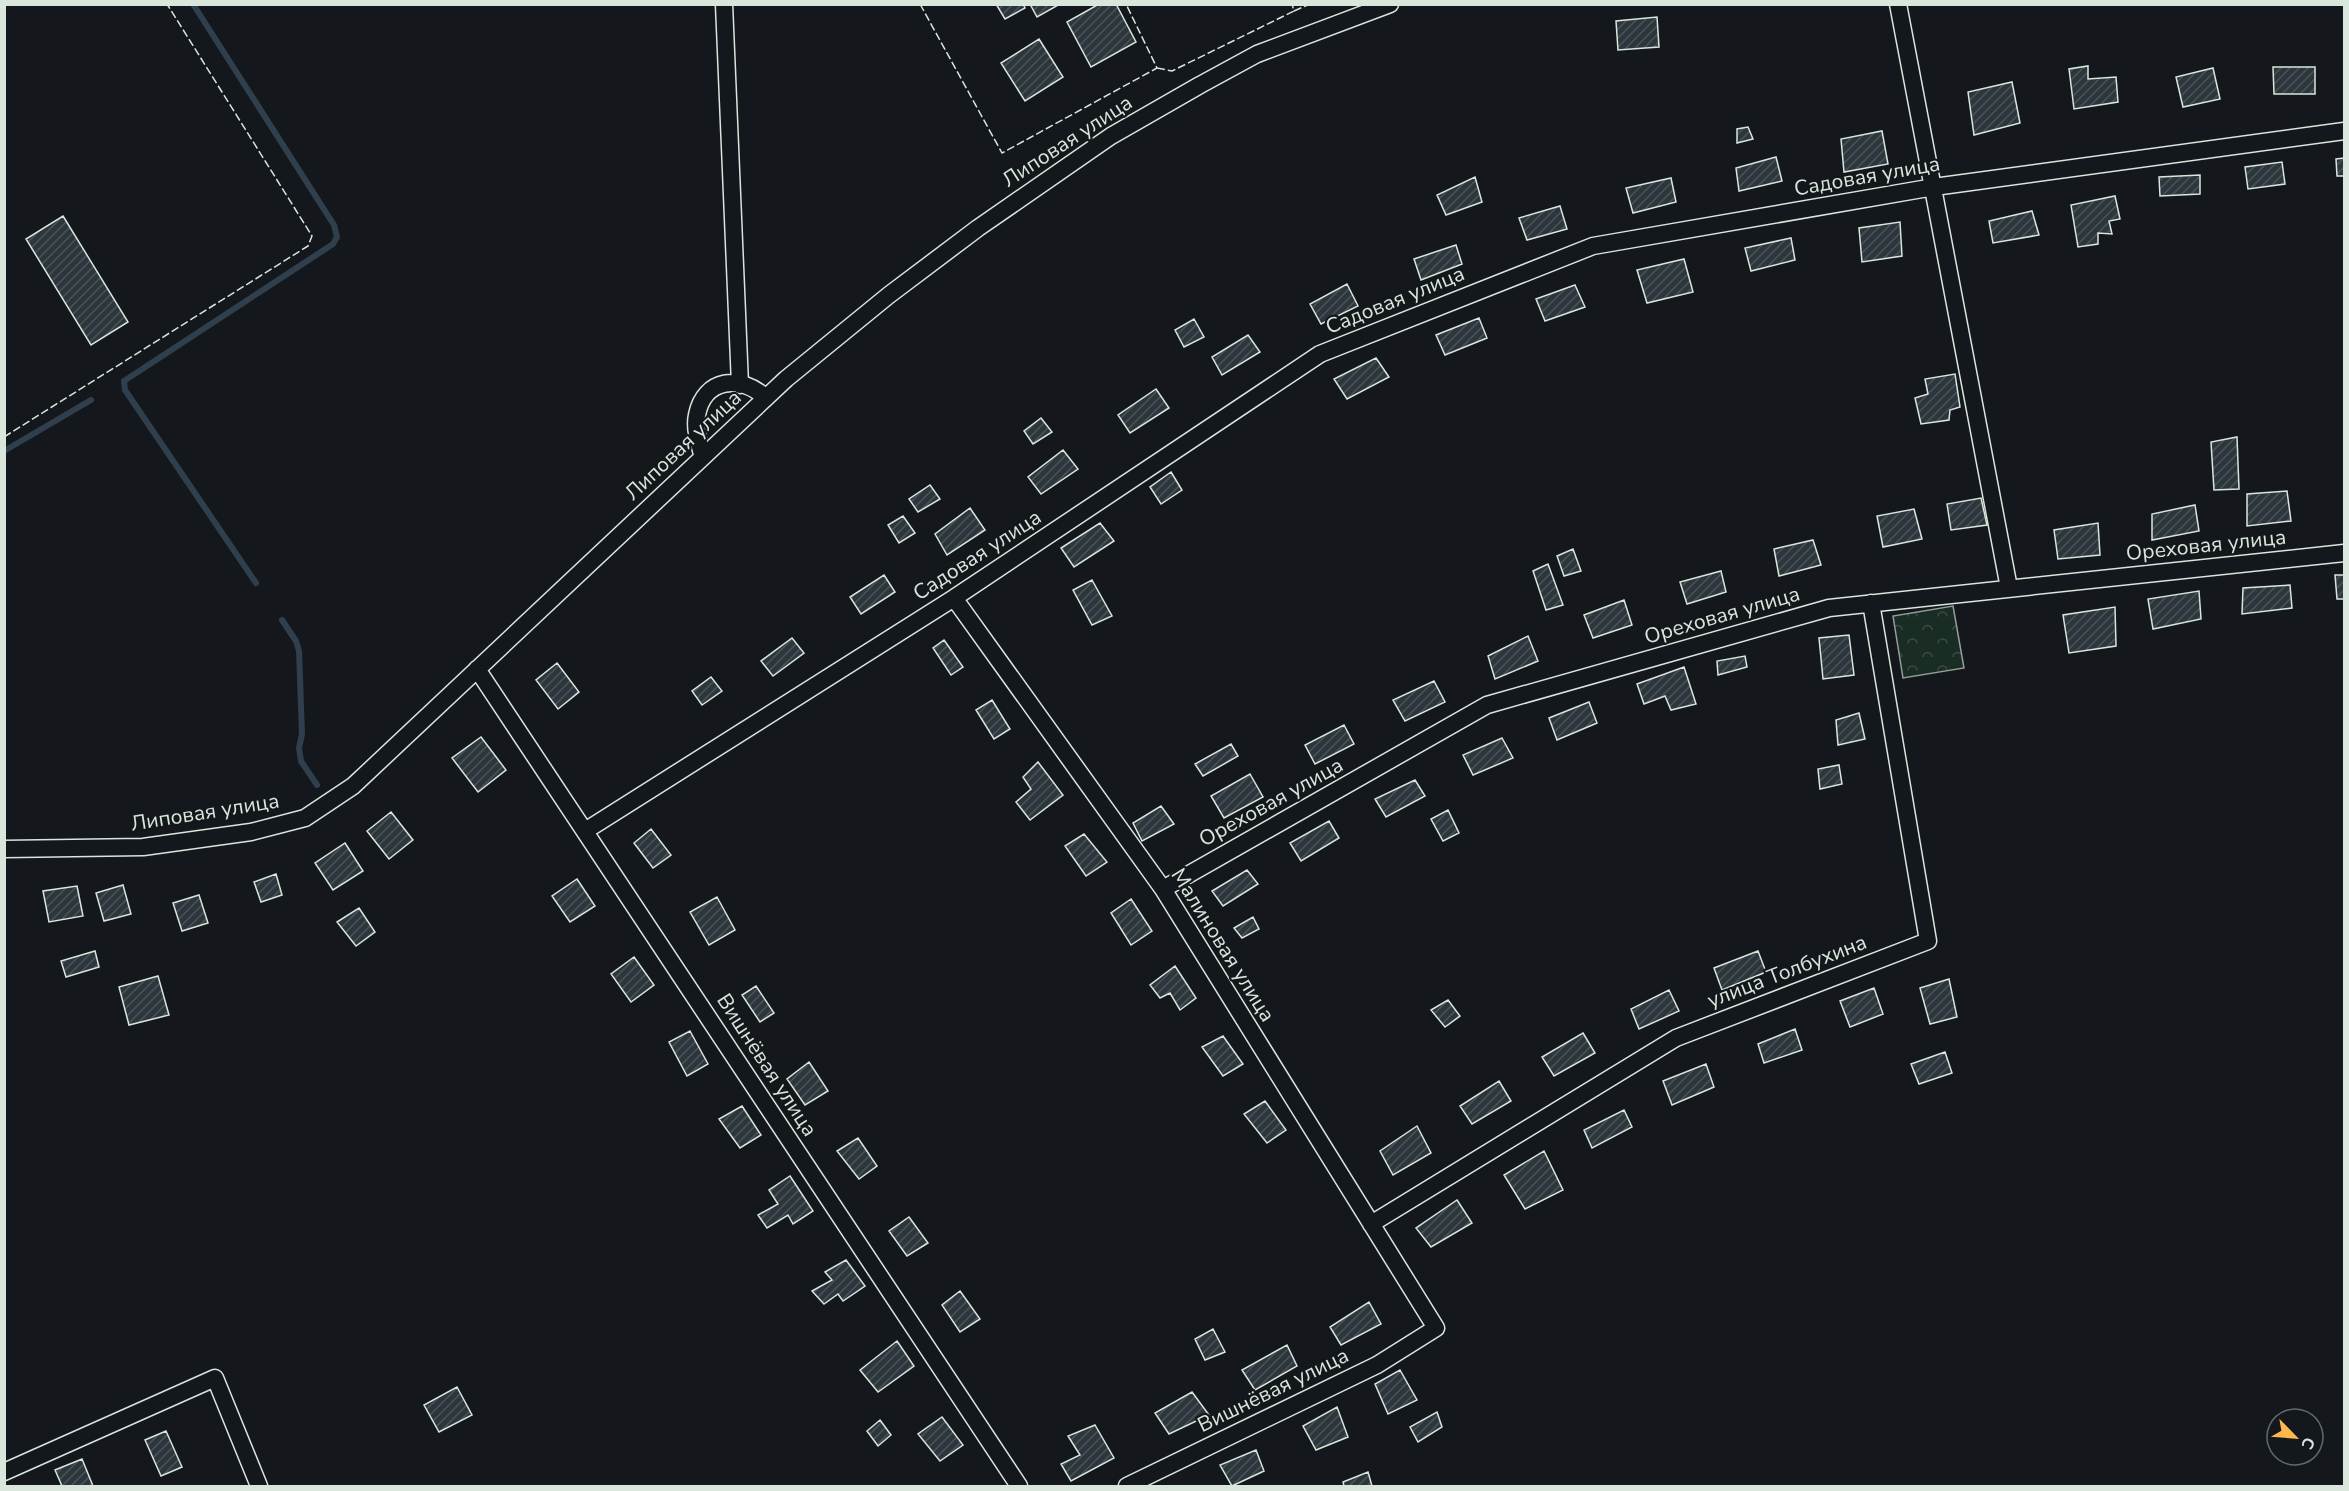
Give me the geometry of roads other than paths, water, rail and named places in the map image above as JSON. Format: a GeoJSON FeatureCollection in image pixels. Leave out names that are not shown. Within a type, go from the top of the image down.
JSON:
{"type":"FeatureCollection","features":[{"type":"Feature","properties":{"kind":"street"},"geometry":{"type":"LineString","coordinates":[[724,4],[740,385]]}},
{"type":"Feature","properties":{"kind":"street","name":"Липовая улица"},"geometry":{"type":"LineString","coordinates":[[4,849],[143,847],[251,832],[305,818],[352,786],[786,379],[978,228],[1111,136],[1257,54],[1390,4]]}},
{"type":"Feature","properties":{"kind":"street"},"geometry":{"type":"LineString","coordinates":[[1898,4],[2009,588]]}},
{"type":"Feature","properties":{"kind":"street","name":"Садовая улица"},"geometry":{"type":"LineString","coordinates":[[585,831],[954,598],[1320,354],[1593,246],[1934,187],[2344,131]]}},
{"type":"Feature","properties":{"kind":"street"},"geometry":{"type":"LineString","coordinates":[[703,457],[698,439],[696,417],[703,396],[712,387],[727,382],[758,391],[766,398]]}},
{"type":"Feature","properties":{"kind":"street","name":"Ореховая улица"},"geometry":{"type":"LineString","coordinates":[[1163,889],[1487,705],[1829,608],[2344,553]]}},
{"type":"Feature","properties":{"kind":"street","name":"Малиновая улица"},"geometry":{"type":"LineString","coordinates":[[954,598],[1163,889],[1436,1328]]}},
{"type":"Feature","properties":{"kind":"street","name":"улица Толбухина"},"geometry":{"type":"LineString","coordinates":[[1371,1224],[1676,1038],[1928,941],[1871,603]]}},
{"type":"Feature","properties":{"kind":"street","name":"Вишнёвая улица"},"geometry":{"type":"LineString","coordinates":[[477,669],[1019,1486]]}},
{"type":"Feature","properties":{"kind":"street","name":"Вишнёвая улица"},"geometry":{"type":"LineString","coordinates":[[1127,1486],[1377,1365],[1436,1328]]}},
{"type":"Feature","properties":{"kind":"street"},"geometry":{"type":"LineString","coordinates":[[4,1472],[215,1378],[259,1486]]}},
{"type":"Feature","properties":{"kind":"waterway"},"geometry":{"type":"LineString","coordinates":[[193,4],[334,225],[337,237],[333,244],[124,381],[125,390],[256,583]]}},
{"type":"Feature","properties":{"kind":"waterway"},"geometry":{"type":"LineString","coordinates":[[4,451],[91,400]]}},
{"type":"Feature","properties":{"kind":"waterway"},"geometry":{"type":"LineString","coordinates":[[282,620],[296,641],[299,651],[301,761],[317,785]]}}]}
